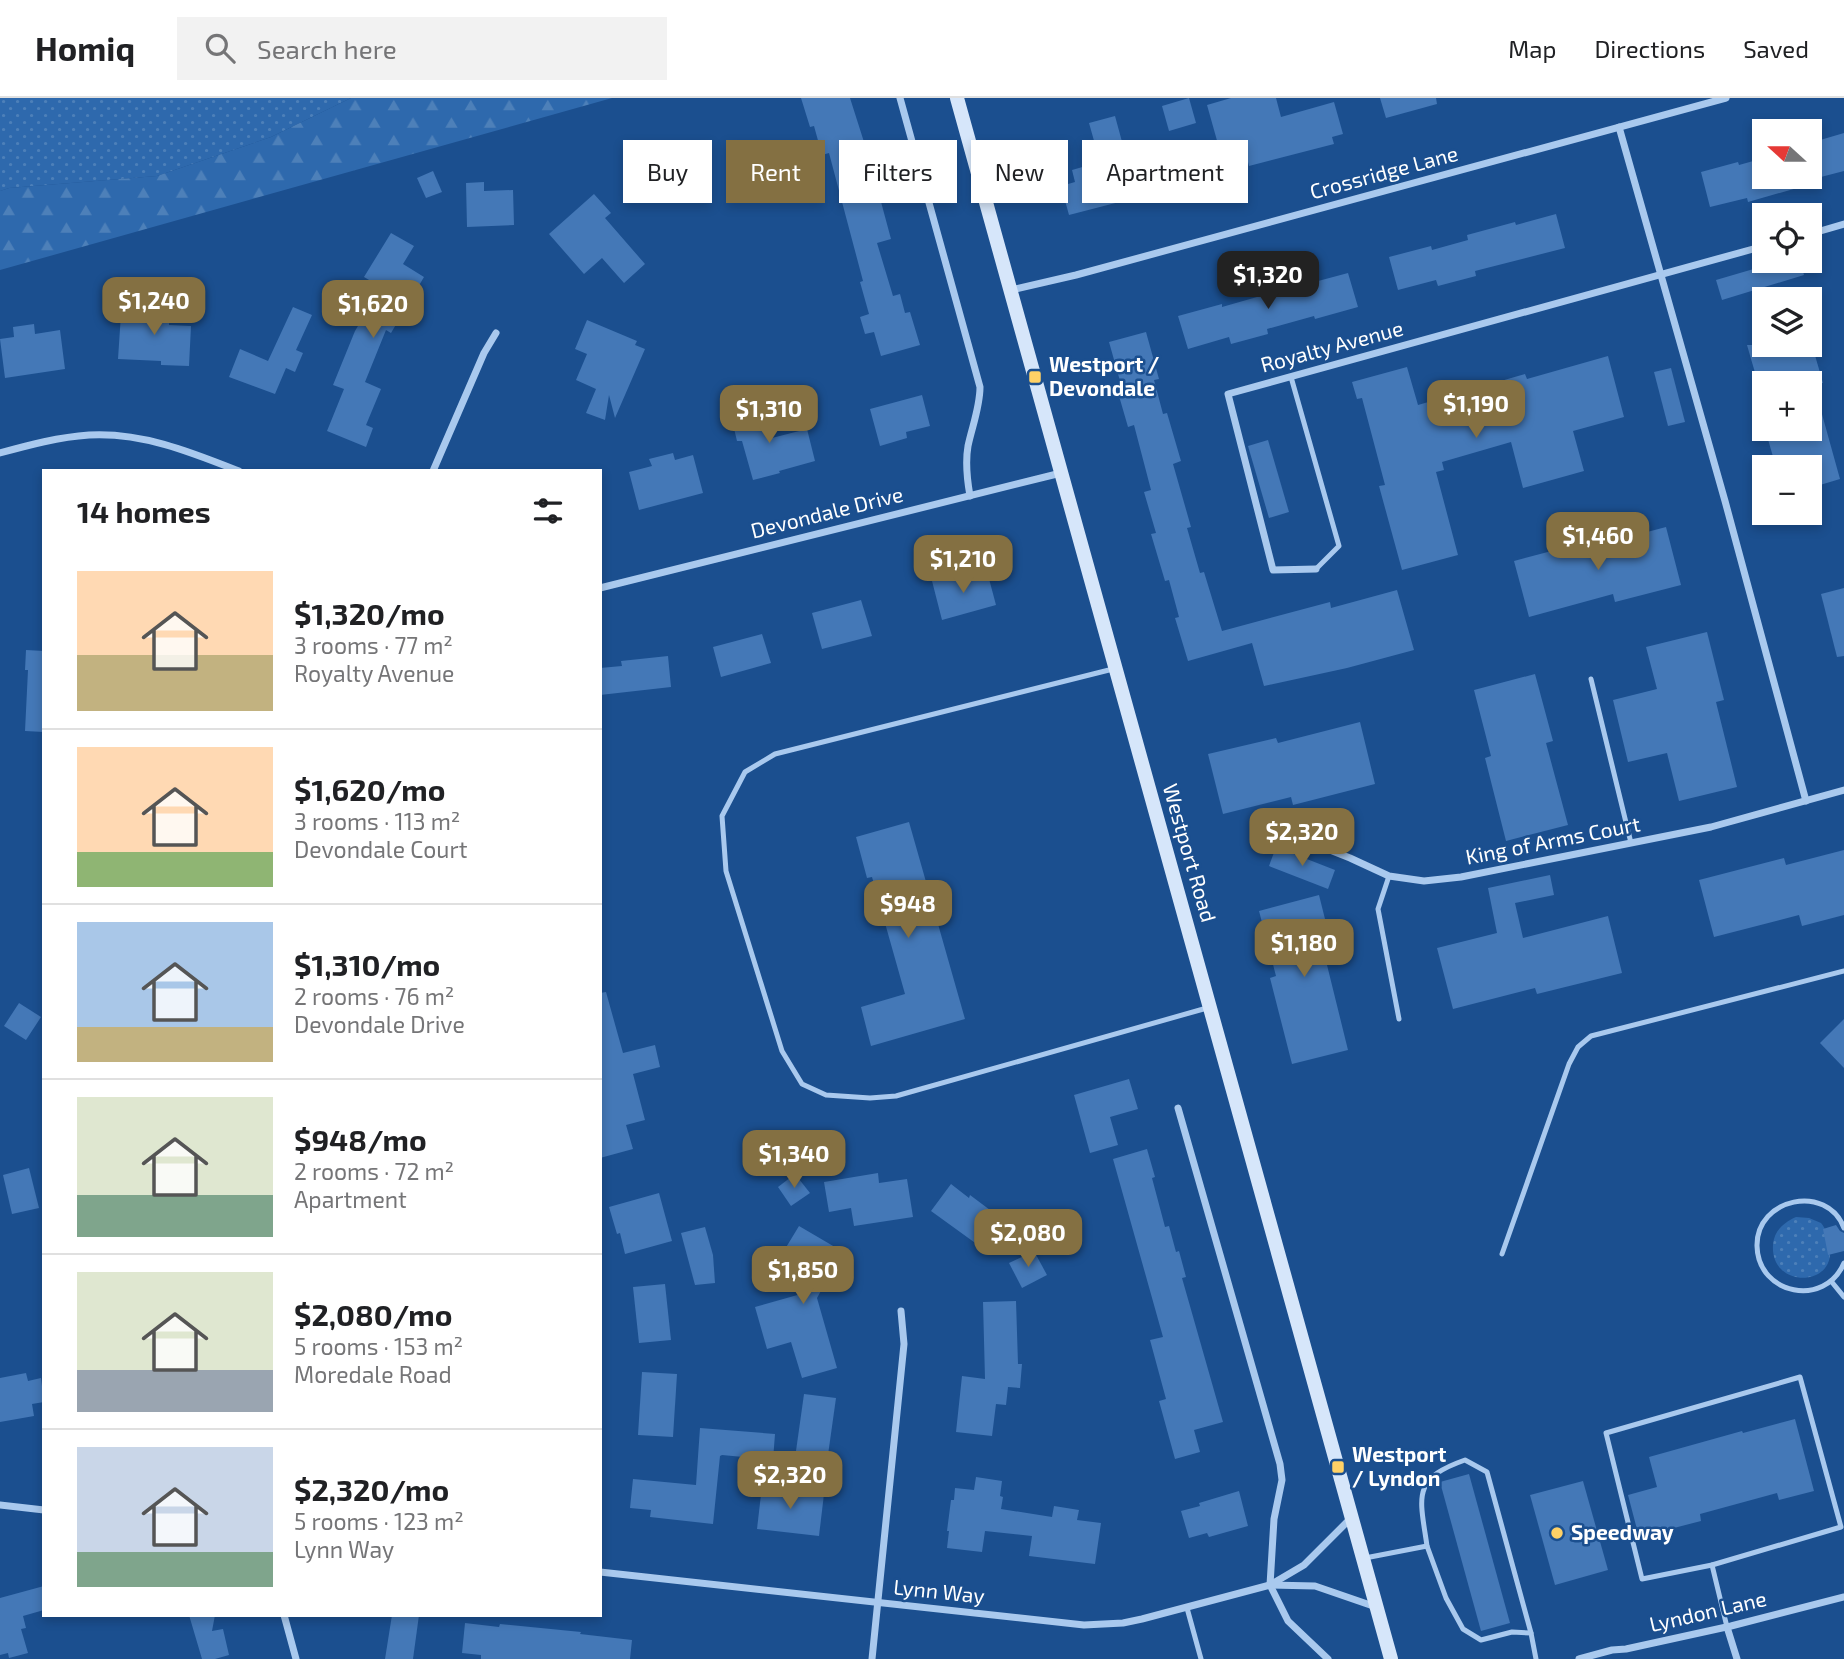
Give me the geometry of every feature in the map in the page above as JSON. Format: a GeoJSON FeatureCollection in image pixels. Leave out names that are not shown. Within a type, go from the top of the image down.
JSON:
{"type":"FeatureCollection","features":[{"type":"Feature","properties":{"kind":"main road","name":"Westport Road"},"geometry":{"type":"LineString","coordinates":[[957,98],[1391,1659]]}},
{"type":"Feature","properties":{"kind":"street"},"geometry":{"type":"LineString","coordinates":[[900,98],[980,387],[967,449],[966,472],[970,496]]}},
{"type":"Feature","properties":{"kind":"street","name":"Crossridge Lane"},"geometry":{"type":"LineString","coordinates":[[1011,290],[1076,275],[1726,98]]}},
{"type":"Feature","properties":{"kind":"street"},"geometry":{"type":"LineString","coordinates":[[1619,127],[1806,801]]}},
{"type":"Feature","properties":{"kind":"street"},"geometry":{"type":"LineString","coordinates":[[1822,230],[1844,224]]}},
{"type":"Feature","properties":{"kind":"street","name":"Royalty Avenue"},"geometry":{"type":"LineString","coordinates":[[1316,569],[1273,570],[1228,394],[1752,249]]}},
{"type":"Feature","properties":{"kind":"street"},"geometry":{"type":"LineString","coordinates":[[434,469],[484,353],[496,333]]}},
{"type":"Feature","properties":{"kind":"street"},"geometry":{"type":"LineString","coordinates":[[0,453],[39,443],[89,435],[112,435],[163,443],[234,469]]}},
{"type":"Feature","properties":{"kind":"street","name":"Devondale Drive"},"geometry":{"type":"LineString","coordinates":[[602,588],[1061,472]]}},
{"type":"Feature","properties":{"kind":"street","name":"King of Arms Court"},"geometry":{"type":"LineString","coordinates":[[1272,827],[1389,876],[1423,881],[1461,877],[1711,827],[1844,790]]}},
{"type":"Feature","properties":{"kind":"street"},"geometry":{"type":"LineString","coordinates":[[1178,1108],[1280,1464],[1282,1480],[1273,1519],[1270,1585],[1288,1621],[1328,1659]]}},
{"type":"Feature","properties":{"kind":"street"},"geometry":{"type":"LineString","coordinates":[[872,1659],[904,1344],[901,1311]]}},
{"type":"Feature","properties":{"kind":"street"},"geometry":{"type":"LineString","coordinates":[[0,1505],[42,1510]]}},
{"type":"Feature","properties":{"kind":"street","name":"Lynn Way"},"geometry":{"type":"LineString","coordinates":[[602,1572],[1083,1625],[1123,1623],[1270,1585],[1304,1565],[1352,1518]]}},
{"type":"Feature","properties":{"kind":"street","name":"Lynn Way"},"geometry":{"type":"LineString","coordinates":[[1270,1585],[1315,1586],[1376,1606]]}},
{"type":"Feature","properties":{"kind":"street","name":"Lyndon Lane"},"geometry":{"type":"LineString","coordinates":[[1579,1659],[1727,1627],[1844,1597]]}},
{"type":"Feature","properties":{"kind":"street"},"geometry":{"type":"LineString","coordinates":[[285,1617],[296,1659]]}},
{"type":"Feature","properties":{"kind":"street"},"geometry":{"type":"LineString","coordinates":[[1727,1627],[1737,1659]]}},
{"type":"Feature","properties":{"kind":"lane"},"geometry":{"type":"LineString","coordinates":[[1291,377],[1339,546],[1316,569]]}},
{"type":"Feature","properties":{"kind":"lane"},"geometry":{"type":"LineString","coordinates":[[1116,668],[775,754],[745,772],[722,816],[726,871],[782,1051],[802,1084],[826,1095],[870,1098],[896,1096],[1210,1007]]}},
{"type":"Feature","properties":{"kind":"lane"},"geometry":{"type":"LineString","coordinates":[[1591,679],[1631,843]]}},
{"type":"Feature","properties":{"kind":"lane"},"geometry":{"type":"LineString","coordinates":[[1389,876],[1378,909],[1399,1019]]}},
{"type":"Feature","properties":{"kind":"lane"},"geometry":{"type":"LineString","coordinates":[[1502,1254],[1569,1064],[1578,1047],[1591,1036],[1844,971]]}},
{"type":"Feature","properties":{"kind":"lane"},"geometry":{"type":"LineString","coordinates":[[1844,1228],[1833,1212],[1821,1204],[1807,1200],[1792,1201],[1768,1216],[1760,1228],[1756,1243],[1758,1257],[1765,1272],[1775,1283],[1789,1290],[1805,1292],[1820,1288],[1831,1281],[1844,1263]]}},
{"type":"Feature","properties":{"kind":"lane"},"geometry":{"type":"LineString","coordinates":[[1831,1281],[1844,1297]]}},
{"type":"Feature","properties":{"kind":"lane"},"geometry":{"type":"LineString","coordinates":[[1800,1377],[1841,1527],[1712,1565],[1642,1579],[1606,1433],[1800,1377]]}},
{"type":"Feature","properties":{"kind":"lane"},"geometry":{"type":"LineString","coordinates":[[1531,1633],[1512,1632],[1481,1640],[1463,1629],[1446,1598],[1427,1546],[1421,1502],[1427,1481],[1444,1467],[1465,1460],[1487,1472],[1531,1633],[1536,1659]]}},
{"type":"Feature","properties":{"kind":"lane"},"geometry":{"type":"LineString","coordinates":[[1362,1558],[1427,1546]]}},
{"type":"Feature","properties":{"kind":"lane"},"geometry":{"type":"LineString","coordinates":[[1712,1565],[1727,1627]]}},
{"type":"Feature","properties":{"kind":"lane"},"geometry":{"type":"LineString","coordinates":[[1187,1608],[1201,1659]]}},
{"type":"Feature","properties":{"kind":"green space"},"geometry":{"type":"Polygon","coordinates":[[[0,98],[351,98],[271,137],[157,176],[9,188],[0,191],[0,98]]]}},
{"type":"Feature","properties":{"kind":"green space"},"geometry":{"type":"Polygon","coordinates":[[[351,98],[612,98],[0,270],[0,191],[9,188],[157,176],[271,137],[351,98]]]}},
{"type":"Feature","properties":{"kind":"green space"},"geometry":{"type":"Polygon","coordinates":[[[1796,1217],[1821,1223],[1829,1243],[1830,1258],[1824,1269],[1804,1278],[1792,1276],[1782,1270],[1775,1260],[1773,1245],[1777,1232],[1796,1217]]]}},
{"type":"Feature","properties":{"kind":"building"},"geometry":{"type":"Polygon","coordinates":[[[801,98],[850,98],[863,140],[839,140],[839,191],[829,153],[825,154],[825,140],[818,140],[814,126],[810,127],[801,98]]]}},
{"type":"Feature","properties":{"kind":"building"},"geometry":{"type":"Polygon","coordinates":[[[1189,98],[1196,123],[1169,131],[1162,106],[1189,98]]]}},
{"type":"Feature","properties":{"kind":"building"},"geometry":{"type":"Polygon","coordinates":[[[1231,98],[1276,98],[1281,117],[1334,102],[1343,134],[1332,137],[1334,144],[1249,166],[1248,140],[1217,140],[1207,105],[1231,98]]]}},
{"type":"Feature","properties":{"kind":"building"},"geometry":{"type":"Polygon","coordinates":[[[1380,98],[1436,98],[1437,104],[1386,118],[1380,98]]]}},
{"type":"Feature","properties":{"kind":"building"},"geometry":{"type":"Polygon","coordinates":[[[1115,116],[1122,140],[1094,140],[1089,123],[1115,116]]]}},
{"type":"Feature","properties":{"kind":"building"},"geometry":{"type":"Polygon","coordinates":[[[1844,133],[1844,171],[1822,177],[1822,139],[1844,133]]]}},
{"type":"Feature","properties":{"kind":"building"},"geometry":{"type":"Polygon","coordinates":[[[1752,161],[1752,189],[1794,189],[1748,202],[1747,198],[1710,207],[1701,172],[1738,162],[1739,165],[1752,161]]]}},
{"type":"Feature","properties":{"kind":"building"},"geometry":{"type":"Polygon","coordinates":[[[1082,167],[1082,203],[1115,203],[1069,215],[1066,203],[1068,203],[1068,184],[1075,182],[1072,170],[1082,167]]]}},
{"type":"Feature","properties":{"kind":"building"},"geometry":{"type":"Polygon","coordinates":[[[433,171],[442,192],[426,198],[417,178],[433,171]]]}},
{"type":"Feature","properties":{"kind":"building"},"geometry":{"type":"Polygon","coordinates":[[[484,182],[484,191],[513,190],[514,225],[467,227],[466,183],[484,182]]]}},
{"type":"Feature","properties":{"kind":"building"},"geometry":{"type":"Polygon","coordinates":[[[594,194],[611,213],[605,218],[645,264],[624,283],[602,258],[584,274],[549,234],[594,194]]]}},
{"type":"Feature","properties":{"kind":"building"},"geometry":{"type":"Polygon","coordinates":[[[842,203],[881,203],[891,239],[877,243],[893,296],[900,294],[905,313],[910,312],[920,345],[881,356],[874,332],[865,334],[860,317],[869,314],[860,282],[863,281],[842,203]]]}},
{"type":"Feature","properties":{"kind":"building"},"geometry":{"type":"Polygon","coordinates":[[[1556,214],[1565,248],[1475,271],[1476,276],[1438,286],[1436,280],[1398,290],[1389,257],[1431,246],[1432,250],[1468,240],[1467,235],[1556,214]]]}},
{"type":"Feature","properties":{"kind":"building"},"geometry":{"type":"Polygon","coordinates":[[[391,233],[414,246],[403,264],[424,277],[391,333],[386,330],[365,382],[381,389],[366,425],[373,428],[366,447],[327,431],[344,389],[333,385],[355,331],[381,287],[364,277],[391,233]]]}},
{"type":"Feature","properties":{"kind":"building"},"geometry":{"type":"Polygon","coordinates":[[[1752,269],[1752,273],[1804,275],[1765,287],[1752,287],[1752,291],[1722,300],[1716,280],[1752,269]]]}},
{"type":"Feature","properties":{"kind":"building"},"geometry":{"type":"Polygon","coordinates":[[[1348,273],[1358,307],[1267,329],[1268,334],[1231,344],[1229,337],[1188,349],[1178,316],[1222,304],[1222,307],[1257,297],[1257,293],[1306,280],[1307,284],[1348,273]]]}},
{"type":"Feature","properties":{"kind":"building"},"geometry":{"type":"Polygon","coordinates":[[[140,304],[170,305],[169,325],[191,326],[189,366],[161,365],[161,361],[118,359],[121,314],[140,315],[140,304]]]}},
{"type":"Feature","properties":{"kind":"building"},"geometry":{"type":"Polygon","coordinates":[[[293,307],[312,315],[296,350],[303,353],[295,372],[286,368],[275,394],[229,377],[240,349],[268,361],[293,307]]]}},
{"type":"Feature","properties":{"kind":"building"},"geometry":{"type":"Polygon","coordinates":[[[587,320],[637,341],[635,345],[645,349],[615,418],[609,395],[605,420],[586,413],[596,389],[576,380],[587,354],[575,349],[587,320]]]}},
{"type":"Feature","properties":{"kind":"building"},"geometry":{"type":"Polygon","coordinates":[[[34,324],[35,334],[60,330],[65,369],[5,378],[0,339],[14,337],[13,327],[34,324]]]}},
{"type":"Feature","properties":{"kind":"building"},"geometry":{"type":"Polygon","coordinates":[[[1146,332],[1159,379],[1154,380],[1163,414],[1167,413],[1181,461],[1173,464],[1191,527],[1187,528],[1200,573],[1204,572],[1222,631],[1330,602],[1331,608],[1397,590],[1414,650],[1264,686],[1252,643],[1188,661],[1175,618],[1179,617],[1169,580],[1165,581],[1151,534],[1156,533],[1144,492],[1151,490],[1134,425],[1128,427],[1117,389],[1122,388],[1109,342],[1146,332]]]}},
{"type":"Feature","properties":{"kind":"building"},"geometry":{"type":"Polygon","coordinates":[[[1747,345],[1752,345],[1752,357],[1815,357],[1820,371],[1755,371],[1747,345]]]}},
{"type":"Feature","properties":{"kind":"building"},"geometry":{"type":"Polygon","coordinates":[[[1608,356],[1624,417],[1573,431],[1584,471],[1523,488],[1511,442],[1442,462],[1444,470],[1436,472],[1458,555],[1402,570],[1379,486],[1385,485],[1362,398],[1357,399],[1352,382],[1407,367],[1418,405],[1525,374],[1527,379],[1608,356]]]}},
{"type":"Feature","properties":{"kind":"building"},"geometry":{"type":"Polygon","coordinates":[[[1671,368],[1685,422],[1668,426],[1654,372],[1671,368]]]}},
{"type":"Feature","properties":{"kind":"building"},"geometry":{"type":"Polygon","coordinates":[[[922,395],[930,426],[906,432],[907,438],[880,446],[870,409],[922,395]]]}},
{"type":"Feature","properties":{"kind":"building"},"geometry":{"type":"Polygon","coordinates":[[[759,404],[768,439],[807,429],[815,461],[753,480],[742,441],[737,441],[730,412],[759,404]]]}},
{"type":"Feature","properties":{"kind":"building"},"geometry":{"type":"Polygon","coordinates":[[[1822,414],[1840,479],[1822,484],[1822,455],[1773,455],[1768,441],[1822,441],[1822,414]]]}},
{"type":"Feature","properties":{"kind":"building"},"geometry":{"type":"Polygon","coordinates":[[[1268,440],[1289,512],[1269,518],[1248,446],[1268,440]]]}},
{"type":"Feature","properties":{"kind":"building"},"geometry":{"type":"Polygon","coordinates":[[[673,453],[675,460],[693,455],[703,493],[639,510],[629,472],[652,466],[649,459],[673,453]]]}},
{"type":"Feature","properties":{"kind":"building"},"geometry":{"type":"Polygon","coordinates":[[[1666,527],[1681,585],[1615,602],[1613,594],[1529,617],[1514,561],[1597,539],[1598,545],[1666,527]]]}},
{"type":"Feature","properties":{"kind":"building"},"geometry":{"type":"Polygon","coordinates":[[[960,573],[963,582],[988,575],[996,605],[942,620],[932,581],[960,573]]]}},
{"type":"Feature","properties":{"kind":"building"},"geometry":{"type":"Polygon","coordinates":[[[1844,588],[1844,656],[1837,657],[1821,594],[1844,588]]]}},
{"type":"Feature","properties":{"kind":"building"},"geometry":{"type":"Polygon","coordinates":[[[861,600],[872,636],[822,649],[812,613],[861,600]]]}},
{"type":"Feature","properties":{"kind":"building"},"geometry":{"type":"Polygon","coordinates":[[[1707,632],[1724,700],[1716,702],[1737,787],[1679,801],[1667,753],[1628,762],[1613,700],[1657,689],[1646,647],[1707,632]]]}},
{"type":"Feature","properties":{"kind":"building"},"geometry":{"type":"Polygon","coordinates":[[[762,634],[771,663],[721,677],[713,647],[762,634]]]}},
{"type":"Feature","properties":{"kind":"building"},"geometry":{"type":"Polygon","coordinates":[[[26,650],[42,651],[42,732],[25,731],[28,670],[25,670],[26,650]]]}},
{"type":"Feature","properties":{"kind":"building"},"geometry":{"type":"Polygon","coordinates":[[[668,656],[671,687],[602,695],[602,668],[622,666],[621,661],[668,656]]]}},
{"type":"Feature","properties":{"kind":"building"},"geometry":{"type":"Polygon","coordinates":[[[1535,674],[1553,741],[1546,743],[1568,825],[1506,841],[1485,758],[1491,756],[1474,690],[1535,674]]]}},
{"type":"Feature","properties":{"kind":"building"},"geometry":{"type":"Polygon","coordinates":[[[1360,722],[1375,784],[1293,805],[1291,797],[1223,814],[1208,754],[1276,738],[1278,743],[1360,722]]]}},
{"type":"Feature","properties":{"kind":"building"},"geometry":{"type":"Polygon","coordinates":[[[909,822],[965,1019],[871,1046],[861,1007],[905,994],[872,877],[867,878],[856,837],[909,822]]]}},
{"type":"Feature","properties":{"kind":"building"},"geometry":{"type":"Polygon","coordinates":[[[1276,847],[1335,870],[1328,889],[1269,866],[1276,847]]]}},
{"type":"Feature","properties":{"kind":"building"},"geometry":{"type":"Polygon","coordinates":[[[1844,850],[1844,915],[1802,926],[1799,915],[1714,937],[1699,880],[1784,858],[1786,865],[1844,850]]]}},
{"type":"Feature","properties":{"kind":"building"},"geometry":{"type":"Polygon","coordinates":[[[1550,875],[1554,895],[1515,903],[1523,938],[1608,916],[1622,973],[1537,994],[1535,988],[1453,1009],[1437,948],[1497,933],[1488,888],[1550,875]]]}},
{"type":"Feature","properties":{"kind":"building"},"geometry":{"type":"Polygon","coordinates":[[[1319,895],[1336,963],[1327,965],[1348,1050],[1292,1064],[1270,978],[1276,976],[1259,911],[1319,895]]]}},
{"type":"Feature","properties":{"kind":"building"},"geometry":{"type":"Polygon","coordinates":[[[606,992],[623,1053],[655,1045],[660,1067],[633,1074],[645,1120],[626,1125],[633,1149],[602,1157],[602,993],[606,992]]]}},
{"type":"Feature","properties":{"kind":"building"},"geometry":{"type":"Polygon","coordinates":[[[19,1003],[41,1017],[26,1040],[4,1026],[19,1003]]]}},
{"type":"Feature","properties":{"kind":"building"},"geometry":{"type":"Polygon","coordinates":[[[1844,1019],[1844,1068],[1820,1043],[1844,1019]]]}},
{"type":"Feature","properties":{"kind":"building"},"geometry":{"type":"Polygon","coordinates":[[[1129,1079],[1138,1109],[1110,1117],[1118,1145],[1090,1153],[1074,1095],[1129,1079]]]}},
{"type":"Feature","properties":{"kind":"building"},"geometry":{"type":"Polygon","coordinates":[[[1147,1149],[1165,1227],[1169,1226],[1176,1252],[1179,1251],[1186,1277],[1182,1278],[1223,1422],[1194,1430],[1200,1452],[1175,1459],[1159,1401],[1166,1399],[1150,1340],[1163,1337],[1113,1159],[1147,1149]]]}},
{"type":"Feature","properties":{"kind":"building"},"geometry":{"type":"Polygon","coordinates":[[[29,1168],[39,1208],[12,1214],[3,1175],[29,1168]]]}},
{"type":"Feature","properties":{"kind":"building"},"geometry":{"type":"Polygon","coordinates":[[[878,1173],[879,1183],[907,1179],[913,1217],[854,1226],[851,1208],[829,1212],[824,1182],[878,1173]]]}},
{"type":"Feature","properties":{"kind":"building"},"geometry":{"type":"Polygon","coordinates":[[[795,1174],[810,1193],[791,1206],[778,1187],[795,1174]]]}},
{"type":"Feature","properties":{"kind":"building"},"geometry":{"type":"Polygon","coordinates":[[[951,1184],[1014,1228],[994,1253],[979,1243],[978,1245],[931,1211],[951,1184]]]}},
{"type":"Feature","properties":{"kind":"building"},"geometry":{"type":"Polygon","coordinates":[[[659,1193],[672,1241],[625,1254],[609,1207],[659,1193]]]}},
{"type":"Feature","properties":{"kind":"building"},"geometry":{"type":"Polygon","coordinates":[[[1836,1225],[1844,1233],[1844,1251],[1828,1255],[1823,1229],[1836,1225]]]}},
{"type":"Feature","properties":{"kind":"building"},"geometry":{"type":"Polygon","coordinates":[[[799,1226],[840,1250],[817,1298],[837,1368],[802,1378],[791,1342],[767,1349],[755,1307],[808,1292],[784,1278],[794,1261],[782,1254],[799,1226]]]}},
{"type":"Feature","properties":{"kind":"building"},"geometry":{"type":"Polygon","coordinates":[[[705,1227],[713,1255],[715,1283],[695,1285],[681,1233],[705,1227]]]}},
{"type":"Feature","properties":{"kind":"building"},"geometry":{"type":"Polygon","coordinates":[[[1034,1251],[1047,1275],[1022,1288],[1009,1263],[1034,1251]]]}},
{"type":"Feature","properties":{"kind":"building"},"geometry":{"type":"Polygon","coordinates":[[[665,1284],[671,1340],[639,1343],[633,1287],[665,1284]]]}},
{"type":"Feature","properties":{"kind":"building"},"geometry":{"type":"Polygon","coordinates":[[[1016,1301],[1018,1364],[1022,1364],[1020,1388],[1008,1387],[1006,1405],[996,1404],[992,1436],[956,1432],[962,1376],[985,1379],[983,1302],[1016,1301]]]}},
{"type":"Feature","properties":{"kind":"building"},"geometry":{"type":"Polygon","coordinates":[[[642,1372],[677,1374],[673,1437],[638,1435],[642,1372]]]}},
{"type":"Feature","properties":{"kind":"building"},"geometry":{"type":"Polygon","coordinates":[[[26,1373],[28,1381],[41,1378],[42,1402],[32,1404],[34,1416],[0,1422],[0,1378],[26,1373]]]}},
{"type":"Feature","properties":{"kind":"building"},"geometry":{"type":"Polygon","coordinates":[[[804,1394],[836,1398],[828,1455],[796,1451],[804,1394]]]}},
{"type":"Feature","properties":{"kind":"building"},"geometry":{"type":"Polygon","coordinates":[[[1795,1419],[1814,1491],[1779,1500],[1777,1493],[1700,1514],[1701,1521],[1639,1537],[1628,1495],[1657,1487],[1649,1457],[1795,1419]]]}},
{"type":"Feature","properties":{"kind":"building"},"geometry":{"type":"Polygon","coordinates":[[[700,1428],[775,1434],[773,1460],[720,1456],[713,1524],[650,1517],[651,1510],[630,1508],[633,1479],[696,1485],[700,1428]]]}},
{"type":"Feature","properties":{"kind":"building"},"geometry":{"type":"Polygon","coordinates":[[[1469,1474],[1510,1623],[1481,1631],[1440,1482],[1469,1474]]]}},
{"type":"Feature","properties":{"kind":"building"},"geometry":{"type":"Polygon","coordinates":[[[976,1477],[1002,1481],[1001,1509],[1052,1517],[1054,1506],[1079,1510],[1077,1520],[1101,1523],[1095,1564],[1029,1556],[1032,1536],[985,1531],[982,1552],[947,1548],[951,1500],[954,1500],[955,1488],[974,1490],[976,1477]]]}},
{"type":"Feature","properties":{"kind":"building"},"geometry":{"type":"Polygon","coordinates":[[[1583,1481],[1608,1570],[1555,1585],[1530,1495],[1583,1481]]]}},
{"type":"Feature","properties":{"kind":"building"},"geometry":{"type":"Polygon","coordinates":[[[762,1486],[824,1494],[819,1536],[757,1529],[762,1486]]]}},
{"type":"Feature","properties":{"kind":"building"},"geometry":{"type":"Polygon","coordinates":[[[1239,1491],[1248,1526],[1209,1537],[1207,1533],[1189,1538],[1181,1511],[1239,1491]]]}},
{"type":"Feature","properties":{"kind":"building"},"geometry":{"type":"Polygon","coordinates":[[[42,1587],[42,1611],[23,1616],[26,1628],[21,1629],[28,1653],[9,1658],[8,1653],[0,1655],[0,1598],[42,1587]]]}},
{"type":"Feature","properties":{"kind":"building"},"geometry":{"type":"Polygon","coordinates":[[[190,1617],[215,1617],[212,1631],[223,1629],[229,1655],[202,1659],[190,1617]]]}},
{"type":"Feature","properties":{"kind":"building"},"geometry":{"type":"Polygon","coordinates":[[[392,1617],[419,1617],[413,1659],[385,1659],[392,1617]]]}},
{"type":"Feature","properties":{"kind":"building"},"geometry":{"type":"Polygon","coordinates":[[[465,1623],[581,1632],[580,1634],[632,1640],[630,1659],[481,1659],[481,1655],[462,1653],[465,1623]]]}},
{"type":"Feature","properties":{"kind":"place","name":"Westport / Devondale"},"geometry":{"type":"Point","coordinates":[1035,377]}},
{"type":"Feature","properties":{"kind":"place","name":"Westport / Lyndon"},"geometry":{"type":"Point","coordinates":[1338,1467]}},
{"type":"Feature","properties":{"kind":"place","name":"Speedway"},"geometry":{"type":"Point","coordinates":[1557,1533]}}]}
